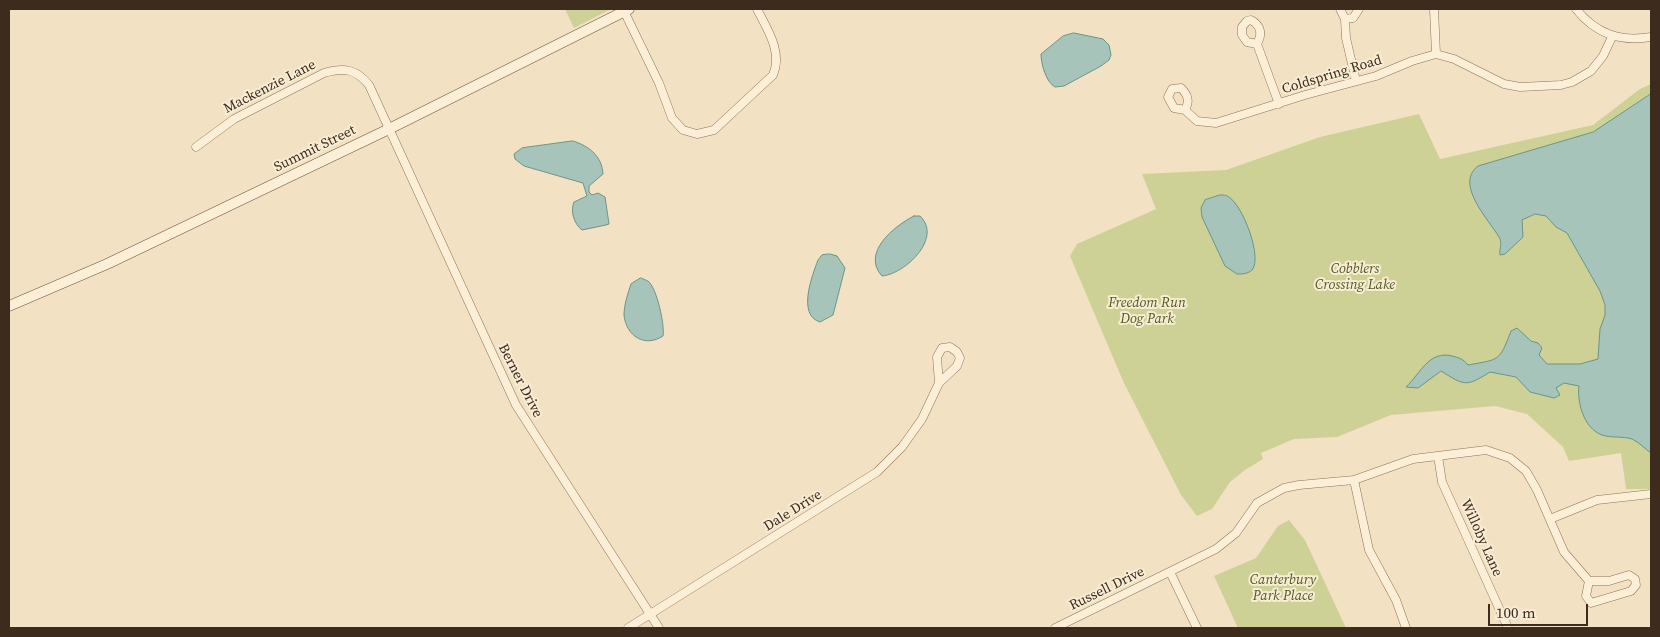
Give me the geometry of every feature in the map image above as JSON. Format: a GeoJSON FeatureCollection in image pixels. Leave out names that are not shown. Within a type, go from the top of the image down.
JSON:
{"type":"FeatureCollection","features":[{"type":"Feature","properties":{"kind":"main road","name":"Summit Street"},"geometry":{"type":"LineString","coordinates":[[9,306],[107,264],[389,129],[625,10]]}},
{"type":"Feature","properties":{"kind":"street"},"geometry":{"type":"LineString","coordinates":[[625,10],[660,83],[672,118],[683,130],[698,134],[714,130],[773,75],[777,65],[776,50],[757,9]]}},
{"type":"Feature","properties":{"kind":"street"},"geometry":{"type":"LineString","coordinates":[[1340,9],[1345,19],[1346,38],[1356,82]]}},
{"type":"Feature","properties":{"kind":"street"},"geometry":{"type":"LineString","coordinates":[[1345,19],[1353,18],[1359,9]]}},
{"type":"Feature","properties":{"kind":"street"},"geometry":{"type":"LineString","coordinates":[[1434,9],[1436,54],[1454,59],[1504,84],[1520,86],[1561,85],[1572,82],[1591,71],[1604,56],[1612,37]]}},
{"type":"Feature","properties":{"kind":"street"},"geometry":{"type":"LineString","coordinates":[[1576,9],[1590,24],[1612,37],[1639,39],[1651,37]]}},
{"type":"Feature","properties":{"kind":"street"},"geometry":{"type":"LineString","coordinates":[[1257,44],[1279,104]]}},
{"type":"Feature","properties":{"kind":"street","name":"Coldspring Road"},"geometry":{"type":"LineString","coordinates":[[1185,110],[1197,121],[1216,123],[1376,76],[1425,56],[1436,54]]}},
{"type":"Feature","properties":{"kind":"street","name":"Mackenzie Lane"},"geometry":{"type":"LineString","coordinates":[[196,147],[234,119],[324,73],[339,68],[351,70],[360,75],[369,85],[389,129]]}},
{"type":"Feature","properties":{"kind":"street","name":"Berner Drive"},"geometry":{"type":"LineString","coordinates":[[389,129],[516,405],[659,628]]}},
{"type":"Feature","properties":{"kind":"street","name":"Dale Drive"},"geometry":{"type":"LineString","coordinates":[[628,628],[877,472],[902,447],[922,419],[939,383]]}},
{"type":"Feature","properties":{"kind":"street","name":"Russell Drive"},"geometry":{"type":"LineString","coordinates":[[1055,628],[1222,545],[1236,533],[1257,503],[1273,493],[1299,485],[1354,480],[1399,463],[1486,450],[1510,458],[1526,471],[1533,480],[1564,552],[1589,581]]}},
{"type":"Feature","properties":{"kind":"street","name":"Willoby Lane"},"geometry":{"type":"LineString","coordinates":[[1438,456],[1442,482],[1508,628]]}},
{"type":"Feature","properties":{"kind":"street"},"geometry":{"type":"LineString","coordinates":[[1354,480],[1369,550],[1396,600],[1406,628]]}},
{"type":"Feature","properties":{"kind":"street"},"geometry":{"type":"LineString","coordinates":[[1550,519],[1597,500],[1651,494]]}},
{"type":"Feature","properties":{"kind":"street"},"geometry":{"type":"LineString","coordinates":[[1170,572],[1197,628]]}},
{"type":"Feature","properties":{"kind":"street"},"geometry":{"type":"LineString","coordinates":[[1630,575],[1635,579],[1636,585],[1631,591],[1591,602],[1586,596],[1589,581],[1609,581],[1630,575]]}},
{"type":"Feature","properties":{"kind":"green space"},"geometry":{"type":"Polygon","coordinates":[[[565,9],[611,9],[574,28],[565,9]]]}},
{"type":"Feature","properties":{"kind":"green space","name":"Cobblers Crossing Lake"},"geometry":{"type":"Polygon","coordinates":[[[1651,84],[1651,489],[1626,489],[1621,453],[1569,461],[1563,447],[1527,414],[1495,406],[1391,415],[1337,437],[1294,439],[1261,453],[1263,459],[1230,482],[1212,509],[1197,516],[1181,495],[1123,381],[1070,256],[1077,244],[1156,209],[1142,174],[1226,170],[1320,137],[1419,114],[1440,159],[1593,125],[1640,89],[1651,84]]]}},
{"type":"Feature","properties":{"kind":"green space","name":"Canterbury Park Place"},"geometry":{"type":"Polygon","coordinates":[[[1289,520],[1305,540],[1346,628],[1238,628],[1214,576],[1256,558],[1278,526],[1289,520]]]}},
{"type":"Feature","properties":{"kind":"water"},"geometry":{"type":"Polygon","coordinates":[[[1074,33],[1103,39],[1109,45],[1111,55],[1109,60],[1101,66],[1064,86],[1055,87],[1049,81],[1045,72],[1041,54],[1063,36],[1074,33]]]}},
{"type":"Feature","properties":{"kind":"water"},"geometry":{"type":"Polygon","coordinates":[[[1651,94],[1651,453],[1632,439],[1605,436],[1595,431],[1586,420],[1580,406],[1579,386],[1564,383],[1556,388],[1560,395],[1554,398],[1530,392],[1516,377],[1490,372],[1476,380],[1465,383],[1455,380],[1441,371],[1418,388],[1406,387],[1426,364],[1437,356],[1444,355],[1459,358],[1468,365],[1493,360],[1501,354],[1511,331],[1517,328],[1531,341],[1538,343],[1542,348],[1539,355],[1547,364],[1580,364],[1598,359],[1600,329],[1605,315],[1605,305],[1600,291],[1567,233],[1556,227],[1546,216],[1535,214],[1522,220],[1523,237],[1505,254],[1500,255],[1500,239],[1476,202],[1471,192],[1470,182],[1472,174],[1478,166],[1593,132],[1651,94]]]}},
{"type":"Feature","properties":{"kind":"water"},"geometry":{"type":"Polygon","coordinates":[[[573,141],[589,149],[600,162],[603,174],[589,186],[589,192],[592,195],[598,193],[605,197],[609,224],[582,230],[575,221],[572,209],[574,202],[587,196],[583,183],[524,166],[515,159],[514,154],[522,148],[573,141]]]}},
{"type":"Feature","properties":{"kind":"water"},"geometry":{"type":"Polygon","coordinates":[[[1220,195],[1227,196],[1233,200],[1239,208],[1249,231],[1255,254],[1255,264],[1252,270],[1247,273],[1237,274],[1225,266],[1202,217],[1201,208],[1205,200],[1220,195]]]}},
{"type":"Feature","properties":{"kind":"water"},"geometry":{"type":"Polygon","coordinates":[[[914,216],[920,216],[926,225],[927,234],[924,244],[910,262],[901,269],[882,276],[875,258],[878,250],[890,233],[914,216]]]}},
{"type":"Feature","properties":{"kind":"water"},"geometry":{"type":"Polygon","coordinates":[[[830,254],[837,256],[845,268],[833,315],[820,322],[813,318],[809,312],[808,294],[818,260],[822,255],[830,254]]]}},
{"type":"Feature","properties":{"kind":"water"},"geometry":{"type":"Polygon","coordinates":[[[641,278],[648,281],[654,291],[660,307],[663,324],[663,336],[650,341],[643,340],[632,334],[628,329],[624,315],[625,303],[631,284],[641,278]]]}},
{"type":"Feature","properties":{"kind":"park label","name":"Freedom Run Dog Park"},"geometry":{"type":"Point","coordinates":[1147,312]}}]}
